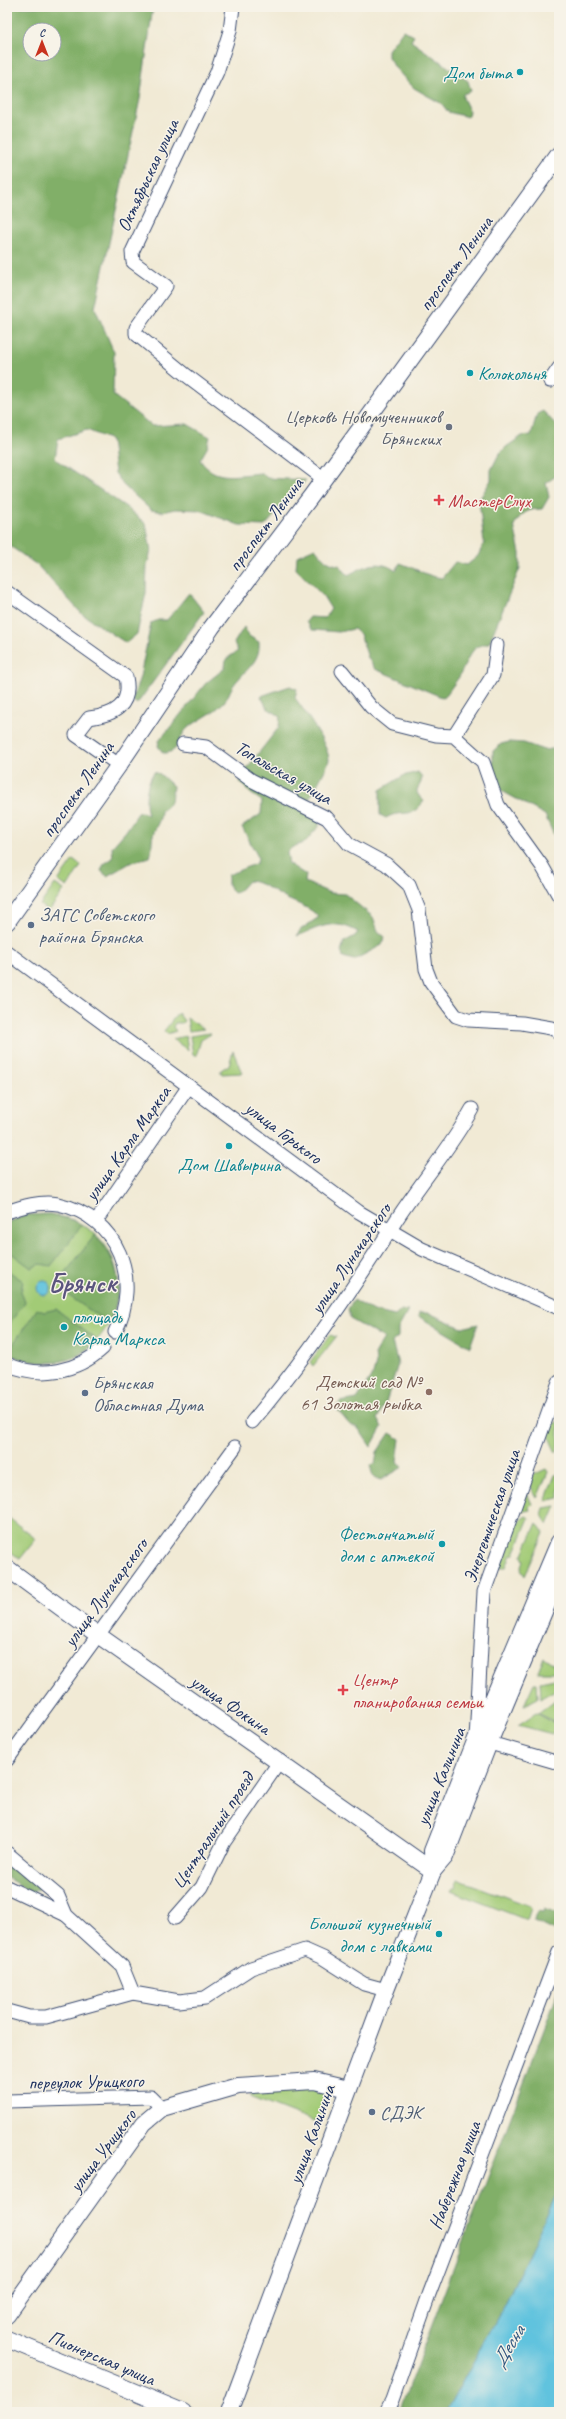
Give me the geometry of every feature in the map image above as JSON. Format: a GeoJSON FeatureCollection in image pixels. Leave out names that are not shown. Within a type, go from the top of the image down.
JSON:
{"type":"FeatureCollection","features":[{"type":"Feature","properties":{"kind":"main road","name":"проспект Ленина"},"geometry":{"type":"LineString","coordinates":[[7,922],[119,765],[212,627],[324,479],[559,155]]}},
{"type":"Feature","properties":{"kind":"main road","name":"улица Калинина"},"geometry":{"type":"LineString","coordinates":[[482,1741],[559,1542]]}},
{"type":"Feature","properties":{"kind":"main road","name":"улица Фокина"},"geometry":{"type":"LineString","coordinates":[[7,1568],[98,1635],[433,1871]]}},
{"type":"Feature","properties":{"kind":"main road","name":"улица Калинина"},"geometry":{"type":"LineString","coordinates":[[229,2412],[386,1990],[433,1871],[432,1851],[559,1576]]}},
{"type":"Feature","properties":{"kind":"main road","name":"улица Урицкого"},"geometry":{"type":"LineString","coordinates":[[7,2315],[144,2123],[162,2108],[238,2086],[314,2081],[349,2089]]}},
{"type":"Feature","properties":{"kind":"main road","name":"Пионерская улица"},"geometry":{"type":"LineString","coordinates":[[7,2339],[183,2412]]}},
{"type":"Feature","properties":{"kind":"street","name":"Октябрьская улица"},"geometry":{"type":"LineString","coordinates":[[233,7],[230,31],[218,72],[132,252],[133,262],[166,286],[136,328],[136,334],[139,339],[324,479]]}},
{"type":"Feature","properties":{"kind":"street"},"geometry":{"type":"LineString","coordinates":[[550,381],[559,368]]}},
{"type":"Feature","properties":{"kind":"street"},"geometry":{"type":"LineString","coordinates":[[7,592],[126,677],[128,690],[124,702],[115,712],[89,718],[76,735],[119,765]]}},
{"type":"Feature","properties":{"kind":"street"},"geometry":{"type":"LineString","coordinates":[[454,736],[493,675],[497,646]]}},
{"type":"Feature","properties":{"kind":"street"},"geometry":{"type":"LineString","coordinates":[[342,671],[371,707],[392,724],[436,735],[454,736],[483,762],[498,805],[542,866],[559,896]]}},
{"type":"Feature","properties":{"kind":"street","name":"Топальская улица"},"geometry":{"type":"LineString","coordinates":[[183,744],[206,747],[252,780],[327,818],[349,844],[386,864],[408,885],[419,910],[426,969],[431,982],[456,1016],[468,1020],[522,1023],[551,1028],[559,1032]]}},
{"type":"Feature","properties":{"kind":"street","name":"улица Горького"},"geometry":{"type":"LineString","coordinates":[[7,952],[359,1212],[422,1250],[559,1308]]}},
{"type":"Feature","properties":{"kind":"street","name":"улица Карла Маркса"},"geometry":{"type":"LineString","coordinates":[[96,1221],[189,1086]]}},
{"type":"Feature","properties":{"kind":"street","name":"улица Луначарского"},"geometry":{"type":"LineString","coordinates":[[252,1422],[320,1337],[456,1138],[472,1109]]}},
{"type":"Feature","properties":{"kind":"street","name":"улица Карла Маркса"},"geometry":{"type":"LineString","coordinates":[[7,1212],[28,1204],[57,1204],[84,1214],[96,1221],[106,1231],[121,1254],[128,1280],[126,1307],[115,1332]]}},
{"type":"Feature","properties":{"kind":"street"},"geometry":{"type":"LineString","coordinates":[[7,1364],[20,1370],[47,1373],[74,1367],[103,1348]]}},
{"type":"Feature","properties":{"kind":"street","name":"Энергетическая улица"},"geometry":{"type":"LineString","coordinates":[[482,1741],[484,1592],[559,1382]]}},
{"type":"Feature","properties":{"kind":"street","name":"улица Луначарского"},"geometry":{"type":"LineString","coordinates":[[7,1760],[234,1447]]}},
{"type":"Feature","properties":{"kind":"street"},"geometry":{"type":"LineString","coordinates":[[482,1741],[559,1763]]}},
{"type":"Feature","properties":{"kind":"street","name":"Центральный проезд"},"geometry":{"type":"LineString","coordinates":[[175,1918],[202,1887],[224,1842],[280,1762]]}},
{"type":"Feature","properties":{"kind":"street"},"geometry":{"type":"LineString","coordinates":[[7,1853],[58,1896],[66,1914]]}},
{"type":"Feature","properties":{"kind":"street"},"geometry":{"type":"LineString","coordinates":[[7,1887],[66,1914],[122,1966],[133,1993]]}},
{"type":"Feature","properties":{"kind":"street"},"geometry":{"type":"LineString","coordinates":[[7,2011],[29,2017],[46,2017],[133,1993],[179,2001],[205,1998],[251,1968],[305,1950],[323,1958],[364,1984],[386,1990]]}},
{"type":"Feature","properties":{"kind":"street","name":"Набережная улица"},"geometry":{"type":"LineString","coordinates":[[386,2412],[392,2400],[429,2295],[559,1952]]}},
{"type":"Feature","properties":{"kind":"street","name":"переулок Урицкого"},"geometry":{"type":"LineString","coordinates":[[7,2101],[151,2097],[162,2108]]}},
{"type":"Feature","properties":{"kind":"green space"},"geometry":{"type":"Polygon","coordinates":[[[7,7],[153,7],[140,99],[95,308],[114,352],[113,395],[152,426],[187,424],[210,437],[207,448],[200,460],[213,472],[228,476],[262,473],[267,478],[306,480],[265,526],[239,525],[200,510],[175,509],[162,512],[151,510],[123,485],[115,473],[111,440],[87,430],[58,439],[55,459],[126,507],[146,524],[151,551],[147,565],[146,593],[137,634],[126,643],[82,614],[37,565],[7,544],[7,7]]]}},
{"type":"Feature","properties":{"kind":"green space"},"geometry":{"type":"Polygon","coordinates":[[[403,30],[414,36],[411,41],[468,81],[471,91],[463,94],[463,98],[469,110],[468,117],[448,112],[442,104],[414,88],[396,69],[388,57],[388,50],[403,30]]]}},
{"type":"Feature","properties":{"kind":"green space"},"geometry":{"type":"Polygon","coordinates":[[[543,411],[559,428],[559,474],[546,483],[549,497],[542,509],[525,512],[514,525],[520,553],[520,568],[489,643],[476,647],[469,656],[459,677],[444,698],[375,669],[368,658],[360,634],[354,629],[339,632],[312,630],[306,622],[310,617],[325,618],[331,609],[323,596],[296,569],[297,556],[315,548],[326,560],[339,565],[348,575],[366,566],[378,564],[390,567],[396,571],[400,563],[426,574],[442,578],[455,562],[467,565],[478,556],[484,543],[479,500],[491,480],[491,470],[499,454],[506,447],[522,436],[531,435],[537,414],[543,411]]]}},
{"type":"Feature","properties":{"kind":"green space"},"geometry":{"type":"Polygon","coordinates":[[[189,593],[204,612],[137,704],[132,700],[140,677],[151,623],[158,620],[167,620],[189,593]]]}},
{"type":"Feature","properties":{"kind":"green space"},"geometry":{"type":"Polygon","coordinates":[[[244,627],[249,636],[259,642],[259,649],[255,661],[237,680],[224,702],[214,711],[189,727],[173,750],[163,753],[158,746],[159,741],[206,683],[225,668],[226,659],[238,651],[234,643],[244,627]]]}},
{"type":"Feature","properties":{"kind":"green space"},"geometry":{"type":"Polygon","coordinates":[[[290,686],[297,689],[295,698],[321,737],[329,760],[308,801],[319,819],[319,827],[305,842],[293,847],[287,852],[289,864],[306,875],[305,882],[330,893],[345,894],[373,917],[378,931],[385,937],[382,945],[354,960],[343,957],[341,951],[344,942],[355,936],[358,932],[341,925],[327,925],[297,936],[300,930],[319,917],[308,908],[287,899],[259,883],[248,881],[238,892],[234,893],[228,885],[228,875],[257,863],[258,857],[242,827],[261,814],[262,801],[250,793],[240,782],[247,768],[279,727],[280,716],[267,708],[261,696],[290,686]]]}},
{"type":"Feature","properties":{"kind":"green space"},"geometry":{"type":"Polygon","coordinates":[[[509,742],[524,743],[544,750],[559,748],[559,847],[545,815],[493,786],[493,751],[501,744],[509,742]]]}},
{"type":"Feature","properties":{"kind":"green space"},"geometry":{"type":"Polygon","coordinates":[[[154,772],[160,774],[173,786],[171,802],[161,811],[153,835],[150,857],[132,862],[107,876],[101,871],[104,864],[113,858],[112,847],[126,831],[138,813],[142,812],[148,815],[146,793],[151,776],[154,772]]]}},
{"type":"Feature","properties":{"kind":"green space"},"geometry":{"type":"Polygon","coordinates":[[[418,772],[422,777],[417,791],[424,801],[419,807],[410,813],[392,815],[386,818],[380,815],[380,790],[403,776],[418,772]]]}},
{"type":"Feature","properties":{"kind":"green space"},"geometry":{"type":"Polygon","coordinates":[[[73,860],[81,866],[67,887],[58,881],[73,860]]]}},
{"type":"Feature","properties":{"kind":"green space"},"geometry":{"type":"Polygon","coordinates":[[[55,884],[64,890],[49,911],[40,905],[55,884]]]}},
{"type":"Feature","properties":{"kind":"green space"},"geometry":{"type":"Polygon","coordinates":[[[178,1013],[184,1021],[182,1023],[175,1023],[173,1027],[176,1031],[167,1034],[164,1031],[178,1013]]]}},
{"type":"Feature","properties":{"kind":"green space"},"geometry":{"type":"Polygon","coordinates":[[[187,1018],[204,1029],[189,1031],[187,1018]]]}},
{"type":"Feature","properties":{"kind":"green space"},"geometry":{"type":"Polygon","coordinates":[[[211,1034],[201,1040],[196,1056],[193,1054],[190,1036],[211,1034]]]}},
{"type":"Feature","properties":{"kind":"green space"},"geometry":{"type":"Polygon","coordinates":[[[186,1036],[188,1050],[172,1039],[186,1036]]]}},
{"type":"Feature","properties":{"kind":"green space"},"geometry":{"type":"Polygon","coordinates":[[[233,1051],[242,1073],[221,1074],[221,1070],[229,1065],[233,1051]]]}},
{"type":"Feature","properties":{"kind":"green space"},"geometry":{"type":"Polygon","coordinates":[[[50,1214],[73,1220],[100,1239],[115,1264],[118,1292],[110,1320],[95,1343],[71,1358],[41,1363],[7,1353],[7,1223],[26,1215],[50,1214]]]}},
{"type":"Feature","properties":{"kind":"green space"},"geometry":{"type":"Polygon","coordinates":[[[50,1214],[73,1220],[82,1225],[51,1266],[40,1264],[31,1268],[7,1250],[7,1223],[26,1215],[50,1214]]]}},
{"type":"Feature","properties":{"kind":"green space"},"geometry":{"type":"Polygon","coordinates":[[[95,1235],[111,1257],[118,1277],[117,1298],[110,1324],[66,1294],[67,1287],[63,1276],[95,1235]]]}},
{"type":"Feature","properties":{"kind":"green space"},"geometry":{"type":"Polygon","coordinates":[[[7,1270],[23,1281],[21,1292],[25,1302],[7,1327],[7,1270]]]}},
{"type":"Feature","properties":{"kind":"green space"},"geometry":{"type":"Polygon","coordinates":[[[354,1300],[373,1311],[395,1316],[401,1310],[408,1311],[398,1329],[398,1337],[392,1342],[398,1364],[386,1402],[377,1419],[382,1427],[371,1447],[358,1428],[349,1424],[336,1408],[340,1402],[357,1399],[373,1374],[376,1363],[375,1353],[384,1338],[350,1319],[348,1309],[354,1300]]]}},
{"type":"Feature","properties":{"kind":"green space"},"geometry":{"type":"Polygon","coordinates":[[[37,1309],[44,1312],[56,1309],[97,1340],[78,1356],[55,1362],[42,1363],[30,1361],[7,1353],[37,1309]]]}},
{"type":"Feature","properties":{"kind":"green space"},"geometry":{"type":"Polygon","coordinates":[[[419,1313],[429,1313],[462,1328],[478,1324],[470,1347],[418,1316],[419,1313]]]}},
{"type":"Feature","properties":{"kind":"green space"},"geometry":{"type":"Polygon","coordinates":[[[330,1335],[336,1337],[313,1366],[310,1362],[330,1335]]]}},
{"type":"Feature","properties":{"kind":"green space"},"geometry":{"type":"Polygon","coordinates":[[[559,1421],[559,1445],[556,1453],[548,1435],[551,1425],[559,1421]]]}},
{"type":"Feature","properties":{"kind":"green space"},"geometry":{"type":"Polygon","coordinates":[[[390,1433],[400,1439],[397,1462],[403,1467],[381,1480],[373,1477],[370,1465],[375,1464],[377,1452],[390,1433]]]}},
{"type":"Feature","properties":{"kind":"green space"},"geometry":{"type":"Polygon","coordinates":[[[546,1469],[548,1472],[537,1498],[530,1485],[533,1475],[546,1469]]]}},
{"type":"Feature","properties":{"kind":"green space"},"geometry":{"type":"Polygon","coordinates":[[[559,1474],[559,1498],[545,1501],[555,1475],[559,1474]]]}},
{"type":"Feature","properties":{"kind":"green space"},"geometry":{"type":"Polygon","coordinates":[[[527,1493],[532,1504],[529,1507],[530,1510],[520,1512],[527,1493]]]}},
{"type":"Feature","properties":{"kind":"green space"},"geometry":{"type":"Polygon","coordinates":[[[556,1506],[548,1525],[542,1515],[544,1508],[556,1506]]]}},
{"type":"Feature","properties":{"kind":"green space"},"geometry":{"type":"Polygon","coordinates":[[[526,1516],[529,1518],[514,1554],[511,1555],[506,1567],[499,1568],[516,1523],[526,1516]]]}},
{"type":"Feature","properties":{"kind":"green space"},"geometry":{"type":"Polygon","coordinates":[[[9,1518],[36,1539],[20,1559],[7,1549],[9,1518]]]}},
{"type":"Feature","properties":{"kind":"green space"},"geometry":{"type":"Polygon","coordinates":[[[537,1523],[544,1533],[525,1576],[521,1570],[524,1561],[522,1556],[537,1523]]]}},
{"type":"Feature","properties":{"kind":"green space"},"geometry":{"type":"Polygon","coordinates":[[[544,1657],[557,1667],[556,1672],[538,1672],[544,1657]]]}},
{"type":"Feature","properties":{"kind":"green space"},"geometry":{"type":"Polygon","coordinates":[[[555,1679],[557,1689],[541,1698],[540,1682],[555,1679]]]}},
{"type":"Feature","properties":{"kind":"green space"},"geometry":{"type":"Polygon","coordinates":[[[534,1683],[537,1683],[538,1698],[524,1705],[534,1683]]]}},
{"type":"Feature","properties":{"kind":"green space"},"geometry":{"type":"Polygon","coordinates":[[[559,1697],[559,1712],[554,1719],[559,1724],[538,1713],[559,1697]]]}},
{"type":"Feature","properties":{"kind":"green space"},"geometry":{"type":"Polygon","coordinates":[[[536,1713],[558,1725],[552,1734],[518,1725],[536,1713]]]}},
{"type":"Feature","properties":{"kind":"green space"},"geometry":{"type":"Polygon","coordinates":[[[7,1858],[37,1881],[38,1889],[32,1893],[26,1893],[21,1886],[7,1878],[7,1858]]]}},
{"type":"Feature","properties":{"kind":"green space"},"geometry":{"type":"Polygon","coordinates":[[[457,1879],[530,1906],[531,1908],[527,1920],[451,1891],[453,1888],[456,1888],[457,1879]]]}},
{"type":"Feature","properties":{"kind":"green space"},"geometry":{"type":"Polygon","coordinates":[[[544,1909],[559,1915],[557,1932],[534,1921],[538,1911],[543,1912],[544,1909]]]}},
{"type":"Feature","properties":{"kind":"green space"},"geometry":{"type":"Polygon","coordinates":[[[559,1990],[559,2189],[505,2304],[446,2412],[399,2412],[559,1990]]]}},
{"type":"Feature","properties":{"kind":"green space"},"geometry":{"type":"Polygon","coordinates":[[[254,2086],[316,2086],[328,2095],[317,2123],[250,2097],[254,2086]]]}},
{"type":"Feature","properties":{"kind":"water"},"geometry":{"type":"Polygon","coordinates":[[[41,1281],[47,1281],[51,1285],[51,1291],[47,1295],[41,1295],[37,1291],[37,1285],[41,1281]]]}},
{"type":"Feature","properties":{"kind":"water","name":"Десна"},"geometry":{"type":"Polygon","coordinates":[[[559,2189],[559,2412],[446,2412],[505,2304],[559,2189]]]}},
{"type":"Feature","properties":{"kind":"place","name":"Дом быта"},"geometry":{"type":"Point","coordinates":[520,72]}},
{"type":"Feature","properties":{"kind":"place","name":"Колокольня"},"geometry":{"type":"Point","coordinates":[470,373]}},
{"type":"Feature","properties":{"kind":"place","name":"Церковь Новомученников Брянских"},"geometry":{"type":"Point","coordinates":[449,427]}},
{"type":"Feature","properties":{"kind":"place","name":"МастерСлух"},"geometry":{"type":"Point","coordinates":[439,500]}},
{"type":"Feature","properties":{"kind":"place","name":"ЗАГС Советского района Брянска"},"geometry":{"type":"Point","coordinates":[31,925]}},
{"type":"Feature","properties":{"kind":"place","name":"Дом Шавырина"},"geometry":{"type":"Point","coordinates":[229,1146]}},
{"type":"Feature","properties":{"kind":"place","name":"площадь Карла Маркса"},"geometry":{"type":"Point","coordinates":[64,1327]}},
{"type":"Feature","properties":{"kind":"place","name":"Детский сад № 61 Золотая рыбка"},"geometry":{"type":"Point","coordinates":[429,1392]}},
{"type":"Feature","properties":{"kind":"place","name":"Брянская Областная Дума"},"geometry":{"type":"Point","coordinates":[85,1393]}},
{"type":"Feature","properties":{"kind":"place","name":"Фестончатый дом с аптекой"},"geometry":{"type":"Point","coordinates":[442,1544]}},
{"type":"Feature","properties":{"kind":"place","name":"Центр планирования семьи"},"geometry":{"type":"Point","coordinates":[343,1690]}},
{"type":"Feature","properties":{"kind":"place","name":"Большой кузнечный дом с лавками"},"geometry":{"type":"Point","coordinates":[439,1934]}},
{"type":"Feature","properties":{"kind":"place","name":"СДЭК"},"geometry":{"type":"Point","coordinates":[372,2112]}},
{"type":"Feature","properties":{"kind":"district","name":"Брянск"},"geometry":{"type":"Point","coordinates":[82,1283]}}]}
